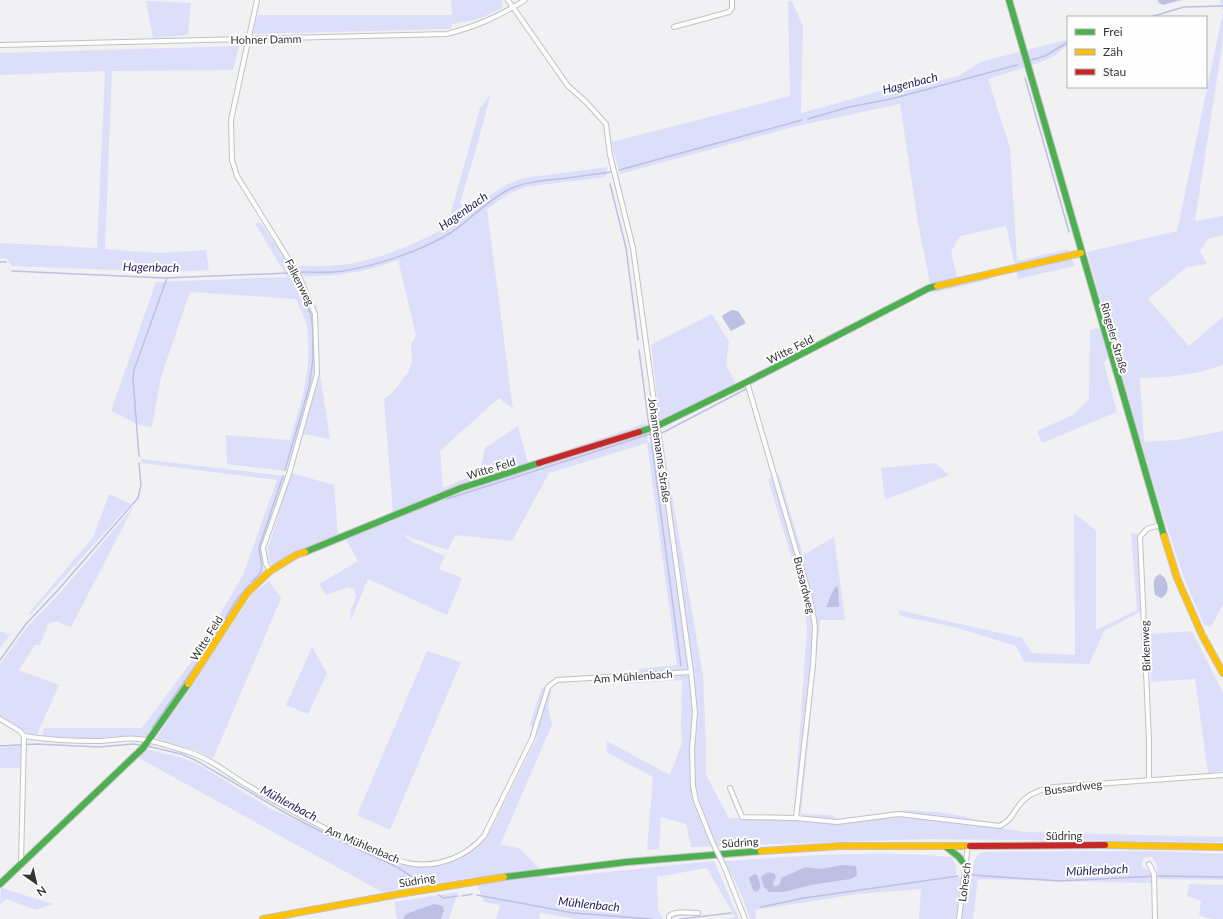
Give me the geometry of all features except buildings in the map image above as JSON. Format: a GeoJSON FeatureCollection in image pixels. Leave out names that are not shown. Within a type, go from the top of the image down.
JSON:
{"type":"FeatureCollection","features":[{"type":"Feature","properties":{"kind":"street","name":"Falkenweg"},"geometry":{"type":"LineString","coordinates":[[257,0],[231,120],[232,160],[237,176],[299,276],[315,314],[317,353],[317,374],[304,424],[263,548],[266,564],[270,571]]}},
{"type":"Feature","properties":{"kind":"street","name":"Johannemanns Straße"},"geometry":{"type":"LineString","coordinates":[[508,0],[568,86],[586,102],[606,124],[610,155],[633,248],[691,672],[695,713],[692,749],[693,786],[696,801],[745,919]]}},
{"type":"Feature","properties":{"kind":"street","name":"Hohner Damm"},"geometry":{"type":"LineString","coordinates":[[0,45],[447,34],[472,27],[492,19],[525,0]]}},
{"type":"Feature","properties":{"kind":"street"},"geometry":{"type":"LineString","coordinates":[[674,27],[729,12],[732,8],[732,0]]}},
{"type":"Feature","properties":{"kind":"street","name":"Ringeler Straße"},"geometry":{"type":"LineString","coordinates":[[1009,0],[1160,525],[1177,578],[1202,635],[1223,673]]}},
{"type":"Feature","properties":{"kind":"street","name":"Witte Feld"},"geometry":{"type":"LineString","coordinates":[[0,884],[136,756],[191,680],[247,593],[270,571],[296,555],[461,488],[657,426],[748,382],[929,288],[1081,253]]}},
{"type":"Feature","properties":{"kind":"street","name":"Bussardweg"},"geometry":{"type":"LineString","coordinates":[[748,382],[809,594],[813,614],[813,666],[796,818]]}},
{"type":"Feature","properties":{"kind":"street","name":"Birkenweg"},"geometry":{"type":"LineString","coordinates":[[1149,779],[1149,740],[1140,537],[1147,529],[1160,525]]}},
{"type":"Feature","properties":{"kind":"street","name":"Am Mühlenbach"},"geometry":{"type":"LineString","coordinates":[[24,736],[47,739],[98,741],[138,739],[191,752],[208,760],[287,808],[341,836],[404,862],[413,864],[432,864],[457,857],[477,845],[484,836],[532,739],[548,688],[557,680],[691,672]]}},
{"type":"Feature","properties":{"kind":"street"},"geometry":{"type":"LineString","coordinates":[[0,719],[20,731],[24,736],[21,865]]}},
{"type":"Feature","properties":{"kind":"street","name":"Bussardweg"},"geometry":{"type":"LineString","coordinates":[[730,788],[742,817],[796,818],[838,822],[899,814],[1000,826],[1009,821],[1021,802],[1030,795],[1041,790],[1054,787],[1149,779],[1223,775]]}},
{"type":"Feature","properties":{"kind":"street","name":"Südring"},"geometry":{"type":"LineString","coordinates":[[263,919],[426,889],[520,875],[625,862],[734,852],[828,847],[968,845],[1148,845],[1223,847]]}},
{"type":"Feature","properties":{"kind":"street","name":"Lohesch"},"geometry":{"type":"LineString","coordinates":[[959,919],[968,845]]}},
{"type":"Feature","properties":{"kind":"street"},"geometry":{"type":"LineString","coordinates":[[944,846],[959,857],[966,866]]}},
{"type":"Feature","properties":{"kind":"street"},"geometry":{"type":"LineString","coordinates":[[1149,864],[1155,879],[1155,919]]}},
{"type":"Feature","properties":{"kind":"street"},"geometry":{"type":"LineString","coordinates":[[669,919],[669,916],[676,912],[698,913]]}},
{"type":"Feature","properties":{"kind":"shaded area"},"geometry":{"type":"Polygon","coordinates":[[[451,0],[502,0],[502,8],[479,19],[452,24],[451,29],[253,34],[257,15],[452,15],[451,0]]]}},
{"type":"Feature","properties":{"kind":"shaded area"},"geometry":{"type":"Polygon","coordinates":[[[1158,0],[1183,0],[1163,5],[1159,3],[1158,0]]]}},
{"type":"Feature","properties":{"kind":"shaded area"},"geometry":{"type":"Polygon","coordinates":[[[1220,0],[1223,0],[1223,12],[1220,0]]]}},
{"type":"Feature","properties":{"kind":"shaded area"},"geometry":{"type":"Polygon","coordinates":[[[146,1],[191,3],[188,35],[153,38],[146,1]]]}},
{"type":"Feature","properties":{"kind":"shaded area"},"geometry":{"type":"Polygon","coordinates":[[[792,1],[803,26],[801,113],[895,87],[913,87],[959,76],[980,62],[1066,40],[1067,46],[1053,57],[988,79],[1010,148],[1017,261],[1068,249],[1075,266],[1018,279],[1006,226],[960,236],[951,252],[957,277],[985,273],[992,279],[932,293],[918,223],[900,104],[793,127],[620,174],[612,142],[790,96],[788,2],[792,1]]]}},
{"type":"Feature","properties":{"kind":"shaded area"},"geometry":{"type":"Polygon","coordinates":[[[1223,12],[1223,40],[1195,221],[1223,216],[1223,235],[1208,239],[1200,251],[1207,264],[1187,267],[1148,299],[1189,346],[1223,317],[1223,365],[1196,373],[1167,377],[1140,378],[1144,442],[1176,440],[1223,431],[1223,605],[1211,627],[1204,625],[1184,578],[1161,509],[1114,349],[1104,363],[1117,412],[1042,443],[1037,431],[1073,415],[1089,399],[1090,330],[1108,326],[1087,252],[1177,231],[1223,12]]]}},
{"type":"Feature","properties":{"kind":"shaded area"},"geometry":{"type":"Polygon","coordinates":[[[239,46],[233,70],[112,71],[105,249],[158,253],[206,250],[209,270],[165,272],[12,266],[7,259],[0,258],[0,243],[97,248],[105,71],[0,75],[0,53],[239,46]]]}},
{"type":"Feature","properties":{"kind":"shaded area"},"geometry":{"type":"Polygon","coordinates":[[[491,93],[460,203],[470,211],[506,185],[523,178],[608,167],[606,177],[525,187],[510,193],[487,209],[513,409],[499,398],[440,451],[443,488],[480,472],[485,448],[518,426],[528,463],[646,423],[648,443],[662,436],[703,676],[706,775],[729,818],[801,821],[801,814],[833,815],[840,824],[867,820],[868,815],[906,810],[937,812],[964,816],[999,828],[1025,832],[1223,837],[1223,842],[928,839],[691,847],[686,824],[661,817],[659,849],[647,850],[653,777],[606,752],[607,741],[670,775],[682,743],[682,680],[625,684],[625,679],[639,678],[639,669],[677,665],[647,443],[549,473],[512,541],[455,535],[448,550],[402,534],[413,542],[445,556],[439,569],[462,578],[447,615],[368,579],[351,619],[350,611],[356,597],[354,589],[349,587],[326,595],[319,584],[358,561],[345,538],[395,520],[393,513],[384,399],[393,392],[409,371],[412,361],[411,345],[416,335],[398,260],[357,272],[328,276],[303,276],[298,266],[336,266],[369,260],[422,240],[447,227],[480,108],[491,93]]]}},
{"type":"Feature","properties":{"kind":"shaded area"},"geometry":{"type":"Polygon","coordinates":[[[255,223],[261,223],[297,279],[308,303],[312,316],[315,336],[316,355],[310,395],[286,471],[227,464],[226,435],[290,440],[305,385],[308,357],[306,324],[296,299],[190,292],[161,377],[152,427],[139,425],[111,411],[156,282],[287,277],[255,223]]]}},
{"type":"Feature","properties":{"kind":"shaded area"},"geometry":{"type":"Polygon","coordinates":[[[732,310],[738,311],[746,323],[731,331],[722,317],[732,310]]]}},
{"type":"Feature","properties":{"kind":"shaded area"},"geometry":{"type":"Polygon","coordinates":[[[712,314],[729,342],[726,365],[736,384],[660,421],[651,345],[712,314]]]}},
{"type":"Feature","properties":{"kind":"shaded area"},"geometry":{"type":"Polygon","coordinates":[[[320,374],[330,439],[303,434],[320,374]]]}},
{"type":"Feature","properties":{"kind":"shaded area"},"geometry":{"type":"Polygon","coordinates":[[[141,459],[286,476],[262,548],[264,571],[262,575],[244,593],[189,679],[146,737],[97,739],[44,738],[42,736],[44,728],[142,728],[197,654],[243,575],[277,480],[141,463],[141,459]]]}},
{"type":"Feature","properties":{"kind":"shaded area"},"geometry":{"type":"Polygon","coordinates":[[[935,463],[949,475],[885,500],[881,468],[935,463]]]}},
{"type":"Feature","properties":{"kind":"shaded area"},"geometry":{"type":"Polygon","coordinates":[[[291,473],[334,485],[338,535],[274,565],[269,562],[268,548],[291,473]]]}},
{"type":"Feature","properties":{"kind":"shaded area"},"geometry":{"type":"Polygon","coordinates":[[[779,475],[803,555],[834,537],[845,620],[820,620],[801,814],[794,814],[807,627],[803,596],[768,479],[779,475]]]}},
{"type":"Feature","properties":{"kind":"shaded area"},"geometry":{"type":"Polygon","coordinates":[[[109,494],[131,504],[30,615],[28,614],[93,537],[109,494]]]}},
{"type":"Feature","properties":{"kind":"shaded area"},"geometry":{"type":"Polygon","coordinates":[[[134,506],[71,627],[56,621],[48,624],[40,645],[35,645],[19,670],[59,685],[37,735],[29,734],[0,716],[0,664],[28,626],[60,593],[134,506]]]}},
{"type":"Feature","properties":{"kind":"shaded area"},"geometry":{"type":"Polygon","coordinates":[[[1074,513],[1096,530],[1096,630],[1137,610],[1131,533],[1138,534],[1140,612],[1104,631],[1089,664],[1024,662],[1016,646],[954,627],[901,616],[898,610],[1022,638],[1032,653],[1075,655],[1074,513]]]}},
{"type":"Feature","properties":{"kind":"shaded area"},"geometry":{"type":"Polygon","coordinates":[[[1160,574],[1165,579],[1168,586],[1166,593],[1161,598],[1155,595],[1154,586],[1155,578],[1160,574]]]}},
{"type":"Feature","properties":{"kind":"shaded area"},"geometry":{"type":"Polygon","coordinates":[[[269,581],[281,598],[213,759],[200,752],[156,738],[253,593],[269,581]]]}},
{"type":"Feature","properties":{"kind":"shaded area"},"geometry":{"type":"Polygon","coordinates":[[[837,586],[839,606],[826,607],[833,591],[837,586]]]}},
{"type":"Feature","properties":{"kind":"shaded area"},"geometry":{"type":"Polygon","coordinates":[[[0,631],[10,635],[0,648],[0,631]]]}},
{"type":"Feature","properties":{"kind":"shaded area"},"geometry":{"type":"Polygon","coordinates":[[[1192,631],[1223,693],[1223,771],[1208,773],[1195,679],[1151,682],[1149,634],[1192,631]]]}},
{"type":"Feature","properties":{"kind":"shaded area"},"geometry":{"type":"Polygon","coordinates":[[[312,647],[327,673],[308,714],[286,705],[312,647]]]}},
{"type":"Feature","properties":{"kind":"shaded area"},"geometry":{"type":"Polygon","coordinates":[[[427,651],[461,662],[390,830],[357,815],[427,651]]]}},
{"type":"Feature","properties":{"kind":"shaded area"},"geometry":{"type":"Polygon","coordinates":[[[542,687],[552,691],[548,706],[552,725],[500,845],[519,848],[549,878],[714,861],[739,919],[725,919],[735,917],[707,868],[657,877],[658,909],[663,919],[576,919],[540,913],[539,919],[496,919],[500,905],[484,902],[474,877],[382,892],[137,757],[145,749],[180,757],[203,767],[271,809],[359,848],[415,867],[445,864],[459,859],[473,850],[483,841],[491,830],[537,738],[530,724],[542,687]]]}},
{"type":"Feature","properties":{"kind":"shaded area"},"geometry":{"type":"Polygon","coordinates":[[[21,746],[20,768],[0,768],[0,748],[21,746]]]}},
{"type":"Feature","properties":{"kind":"shaded area"},"geometry":{"type":"Polygon","coordinates":[[[1156,851],[1223,854],[1223,880],[1158,879],[1157,865],[1152,857],[1146,857],[1142,860],[1142,867],[1151,872],[1151,883],[978,879],[973,919],[919,919],[921,889],[858,894],[755,910],[756,919],[750,919],[743,899],[725,861],[838,854],[923,855],[951,857],[956,865],[956,877],[972,878],[975,858],[977,855],[985,852],[1156,851]],[[841,865],[821,869],[806,867],[781,881],[778,886],[774,886],[773,883],[776,877],[761,877],[764,887],[807,886],[851,879],[841,865]]]}},
{"type":"Feature","properties":{"kind":"shaded area"},"geometry":{"type":"Polygon","coordinates":[[[841,865],[856,866],[857,875],[851,879],[811,885],[784,892],[769,892],[764,887],[761,878],[768,873],[775,874],[776,877],[773,883],[774,886],[778,886],[781,878],[806,867],[821,869],[841,865]]]}},
{"type":"Feature","properties":{"kind":"shaded area"},"geometry":{"type":"Polygon","coordinates":[[[754,874],[757,875],[760,884],[760,888],[757,892],[753,890],[749,878],[754,874]]]}},
{"type":"Feature","properties":{"kind":"shaded area"},"geometry":{"type":"Polygon","coordinates":[[[1189,884],[1223,885],[1223,919],[1213,919],[1199,916],[1201,901],[1187,896],[1189,884]]]}},
{"type":"Feature","properties":{"kind":"shaded area"},"geometry":{"type":"Polygon","coordinates":[[[1,887],[53,904],[36,910],[6,899],[0,905],[1,887]]]}},
{"type":"Feature","properties":{"kind":"shaded area"},"geometry":{"type":"Polygon","coordinates":[[[458,892],[449,919],[441,919],[444,911],[406,914],[403,919],[397,919],[394,902],[458,892]]]}},
{"type":"Feature","properties":{"kind":"shaded area"},"geometry":{"type":"Polygon","coordinates":[[[434,904],[443,906],[444,911],[441,919],[403,919],[406,914],[434,904]]]}},
{"type":"Feature","properties":{"kind":"waterway","name":"Hagenbach"},"geometry":{"type":"LineString","coordinates":[[1153,16],[1184,7],[1223,6]]}},
{"type":"Feature","properties":{"kind":"waterway","name":"Hagenbach"},"geometry":{"type":"LineString","coordinates":[[1031,60],[1045,56],[1067,43]]}},
{"type":"Feature","properties":{"kind":"waterway","name":"Hagenbach"},"geometry":{"type":"LineString","coordinates":[[808,119],[849,107],[891,99],[1017,65]]}},
{"type":"Feature","properties":{"kind":"waterway"},"geometry":{"type":"LineString","coordinates":[[1025,78],[1069,232]]}},
{"type":"Feature","properties":{"kind":"waterway","name":"Hagenbach"},"geometry":{"type":"LineString","coordinates":[[619,170],[802,120]]}},
{"type":"Feature","properties":{"kind":"waterway","name":"Hagenbach"},"geometry":{"type":"LineString","coordinates":[[301,272],[343,271],[371,265],[413,251],[452,232],[500,194],[520,185],[539,181],[612,172]]}},
{"type":"Feature","properties":{"kind":"waterway"},"geometry":{"type":"LineString","coordinates":[[610,184],[626,248],[638,340]]}},
{"type":"Feature","properties":{"kind":"waterway","name":"Hagenbach"},"geometry":{"type":"LineString","coordinates":[[0,262],[6,262]]}},
{"type":"Feature","properties":{"kind":"waterway","name":"Hagenbach"},"geometry":{"type":"LineString","coordinates":[[12,271],[164,278],[290,273]]}},
{"type":"Feature","properties":{"kind":"waterway"},"geometry":{"type":"LineString","coordinates":[[139,456],[133,379],[134,370],[167,278]]}},
{"type":"Feature","properties":{"kind":"waterway"},"geometry":{"type":"LineString","coordinates":[[285,470],[309,387],[313,359],[313,331],[311,315],[295,279]]}},
{"type":"Feature","properties":{"kind":"waterway"},"geometry":{"type":"LineString","coordinates":[[639,350],[649,426]]}},
{"type":"Feature","properties":{"kind":"waterway"},"geometry":{"type":"LineString","coordinates":[[662,433],[746,389]]}},
{"type":"Feature","properties":{"kind":"waterway"},"geometry":{"type":"LineString","coordinates":[[650,431],[681,666]]}},
{"type":"Feature","properties":{"kind":"waterway"},"geometry":{"type":"LineString","coordinates":[[447,499],[650,434]]}},
{"type":"Feature","properties":{"kind":"waterway"},"geometry":{"type":"LineString","coordinates":[[0,660],[26,624],[58,590],[138,498],[141,485],[139,463]]}},
{"type":"Feature","properties":{"kind":"waterway"},"geometry":{"type":"LineString","coordinates":[[251,582],[260,574],[262,567],[259,548],[283,476]]}},
{"type":"Feature","properties":{"kind":"waterway"},"geometry":{"type":"LineString","coordinates":[[152,728],[207,649],[237,599],[249,585]]}},
{"type":"Feature","properties":{"kind":"waterway","name":"Mühlenbach"},"geometry":{"type":"LineString","coordinates":[[0,746],[36,744],[99,747],[133,744],[141,745]]}},
{"type":"Feature","properties":{"kind":"waterway","name":"Mühlenbach"},"geometry":{"type":"LineString","coordinates":[[147,746],[181,754],[195,760],[289,815],[397,867],[420,882]]}},
{"type":"Feature","properties":{"kind":"waterway","name":"Mühlenbach"},"geometry":{"type":"LineString","coordinates":[[972,875],[1060,881],[1159,876],[1223,877]]}},
{"type":"Feature","properties":{"kind":"waterway","name":"Mühlenbach"},"geometry":{"type":"LineString","coordinates":[[761,907],[804,898],[958,876]]}},
{"type":"Feature","properties":{"kind":"waterway","name":"Mühlenbach"},"geometry":{"type":"LineString","coordinates":[[462,896],[472,894]]}},
{"type":"Feature","properties":{"kind":"waterway","name":"Mühlenbach"},"geometry":{"type":"LineString","coordinates":[[439,895],[443,898],[458,896]]}},
{"type":"Feature","properties":{"kind":"waterway","name":"Mühlenbach"},"geometry":{"type":"LineString","coordinates":[[477,895],[573,913],[652,919]]}},
{"type":"Feature","properties":{"kind":"waterway","name":"Mühlenbach"},"geometry":{"type":"LineString","coordinates":[[680,919],[731,913]]}},
{"type":"Feature","properties":{"kind":"traffic: fast"},"geometry":{"type":"LineString","coordinates":[[1009,0],[1164,536]]}},
{"type":"Feature","properties":{"kind":"traffic: fast"},"geometry":{"type":"LineString","coordinates":[[639,432],[657,426],[747,382],[929,288],[937,286]]}},
{"type":"Feature","properties":{"kind":"traffic: fast"},"geometry":{"type":"LineString","coordinates":[[305,552],[461,488],[539,463]]}},
{"type":"Feature","properties":{"kind":"traffic: fast"},"geometry":{"type":"LineString","coordinates":[[0,884],[143,748],[188,684]]}},
{"type":"Feature","properties":{"kind":"traffic: fast"},"geometry":{"type":"LineString","coordinates":[[945,846],[959,857],[966,866]]}},
{"type":"Feature","properties":{"kind":"traffic: fast"},"geometry":{"type":"LineString","coordinates":[[504,877],[627,862],[761,851]]}},
{"type":"Feature","properties":{"kind":"traffic: slow"},"geometry":{"type":"LineString","coordinates":[[937,286],[1081,253]]}},
{"type":"Feature","properties":{"kind":"traffic: slow"},"geometry":{"type":"LineString","coordinates":[[1164,536],[1177,578],[1202,635],[1223,673]]}},
{"type":"Feature","properties":{"kind":"traffic: slow"},"geometry":{"type":"LineString","coordinates":[[188,684],[247,593],[270,571],[296,555],[305,552]]}},
{"type":"Feature","properties":{"kind":"traffic: slow"},"geometry":{"type":"LineString","coordinates":[[1105,845],[1223,847]]}},
{"type":"Feature","properties":{"kind":"traffic: slow"},"geometry":{"type":"LineString","coordinates":[[761,851],[840,846],[970,846]]}},
{"type":"Feature","properties":{"kind":"traffic: slow"},"geometry":{"type":"LineString","coordinates":[[263,919],[399,894],[504,877]]}},
{"type":"Feature","properties":{"kind":"traffic: jam"},"geometry":{"type":"LineString","coordinates":[[539,463],[639,432]]}},
{"type":"Feature","properties":{"kind":"traffic: jam"},"geometry":{"type":"LineString","coordinates":[[970,846],[1105,845]]}}]}
